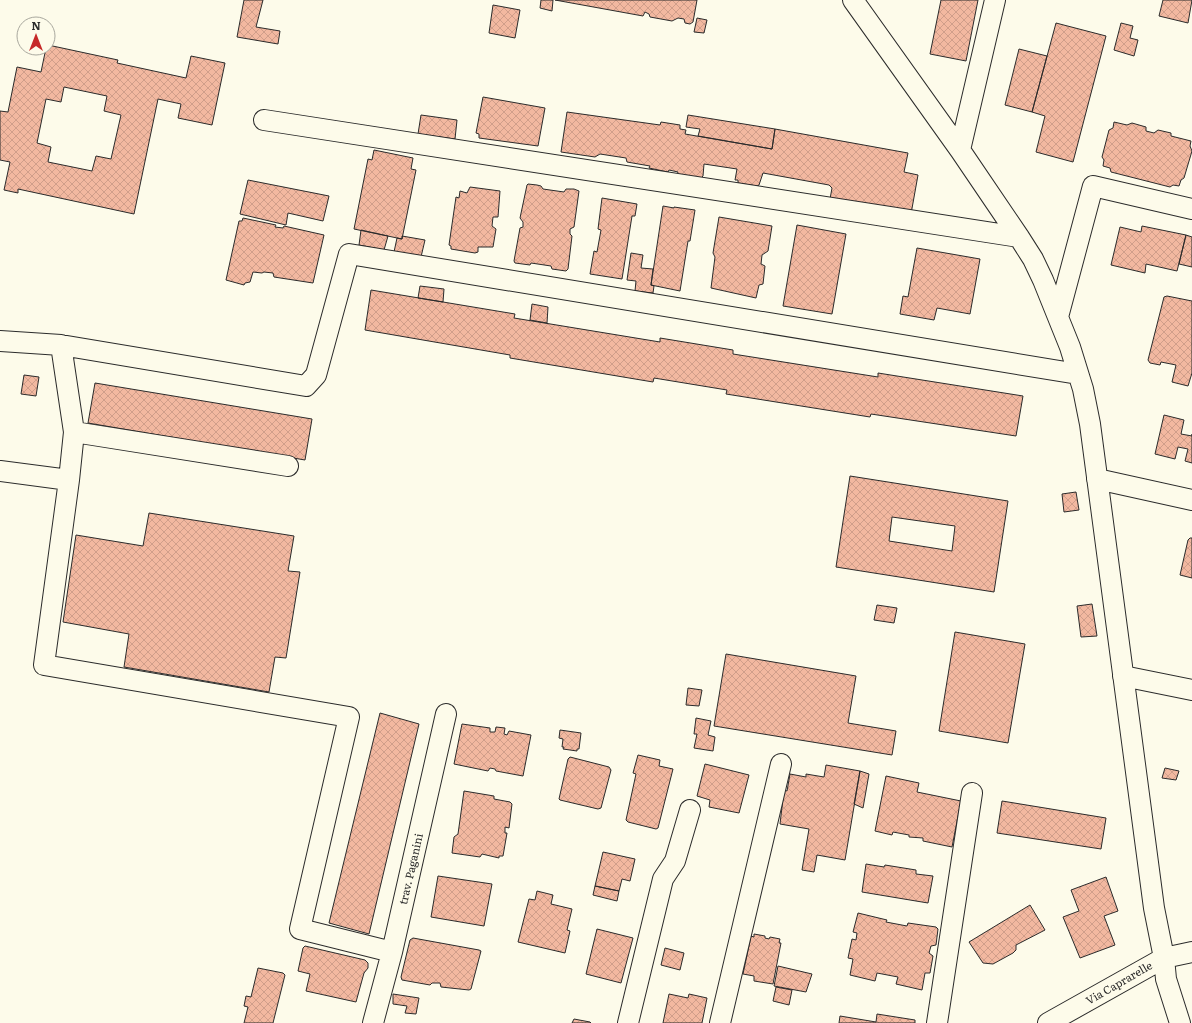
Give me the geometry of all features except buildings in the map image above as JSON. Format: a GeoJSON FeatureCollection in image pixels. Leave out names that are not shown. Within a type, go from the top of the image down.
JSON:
{"type":"FeatureCollection","features":[{"type":"Feature","properties":{"kind":"street"},"geometry":{"type":"LineString","coordinates":[[853,0],[1020,237],[1043,280],[1070,347],[1083,389],[1090,424],[1154,908],[1164,958],[1166,979],[1180,1023]]}},
{"type":"Feature","properties":{"kind":"street"},"geometry":{"type":"LineString","coordinates":[[960,150],[995,0]]}},
{"type":"Feature","properties":{"kind":"street"},"geometry":{"type":"LineString","coordinates":[[264,120],[1020,237]]}},
{"type":"Feature","properties":{"kind":"street"},"geometry":{"type":"LineString","coordinates":[[1058,317],[1093,186],[1192,209]]}},
{"type":"Feature","properties":{"kind":"street"},"geometry":{"type":"LineString","coordinates":[[0,341],[61,345],[306,386],[316,375],[349,254],[1078,374]]}},
{"type":"Feature","properties":{"kind":"street"},"geometry":{"type":"LineString","coordinates":[[61,345],[74,432],[44,665],[349,717],[300,929],[392,952]]}},
{"type":"Feature","properties":{"kind":"street"},"geometry":{"type":"LineString","coordinates":[[74,432],[288,466]]}},
{"type":"Feature","properties":{"kind":"street"},"geometry":{"type":"LineString","coordinates":[[0,471],[69,480]]}},
{"type":"Feature","properties":{"kind":"street"},"geometry":{"type":"LineString","coordinates":[[1097,478],[1192,500]]}},
{"type":"Feature","properties":{"kind":"street"},"geometry":{"type":"LineString","coordinates":[[1123,676],[1192,690]]}},
{"type":"Feature","properties":{"kind":"street","name":"trav. Paganini"},"geometry":{"type":"LineString","coordinates":[[373,1023],[392,952],[446,714]]}},
{"type":"Feature","properties":{"kind":"street"},"geometry":{"type":"LineString","coordinates":[[720,1023],[781,764]]}},
{"type":"Feature","properties":{"kind":"street"},"geometry":{"type":"LineString","coordinates":[[937,1023],[972,793]]}},
{"type":"Feature","properties":{"kind":"street"},"geometry":{"type":"LineString","coordinates":[[628,1023],[663,879],[675,861],[690,810]]}},
{"type":"Feature","properties":{"kind":"street","name":"Via Caprarelle"},"geometry":{"type":"LineString","coordinates":[[1048,1023],[1164,958],[1192,952]]}}]}
